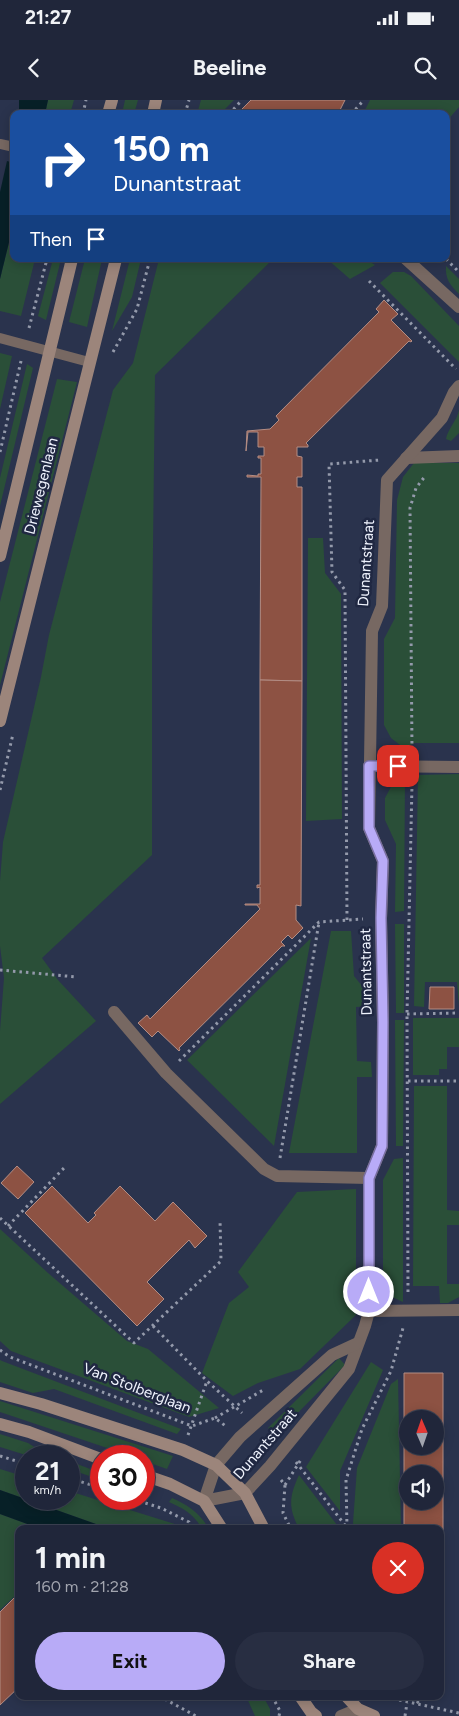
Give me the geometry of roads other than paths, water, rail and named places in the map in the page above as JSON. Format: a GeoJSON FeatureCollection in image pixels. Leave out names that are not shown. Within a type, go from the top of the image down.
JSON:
{"type":"FeatureCollection","features":[{"type":"Feature","properties":{"kind":"street","name":"Driewegenlaan"},"geometry":{"type":"LineString","coordinates":[[0,556],[71,262]]}},
{"type":"Feature","properties":{"kind":"street","name":"Driewegenlaan"},"geometry":{"type":"LineString","coordinates":[[0,721],[115,262]]}},
{"type":"Feature","properties":{"kind":"street"},"geometry":{"type":"LineString","coordinates":[[409,262],[459,306]]}},
{"type":"Feature","properties":{"kind":"street","name":"Dunantstraat"},"geometry":{"type":"LineString","coordinates":[[204,1502],[245,1493],[270,1466],[349,1369],[366,1326],[369,1311],[369,1178],[382,1146],[383,1022],[381,918],[383,861],[369,828],[372,631],[382,606],[387,480],[442,418],[454,392],[459,386]]}},
{"type":"Feature","properties":{"kind":"street"},"geometry":{"type":"LineString","coordinates":[[406,458],[459,456]]}},
{"type":"Feature","properties":{"kind":"street"},"geometry":{"type":"LineString","coordinates":[[369,766],[459,767]]}},
{"type":"Feature","properties":{"kind":"street"},"geometry":{"type":"LineString","coordinates":[[114,1012],[166,1073],[264,1169],[277,1176],[369,1178]]}},
{"type":"Feature","properties":{"kind":"street"},"geometry":{"type":"LineString","coordinates":[[369,1311],[459,1310]]}},
{"type":"Feature","properties":{"kind":"street","name":"Dunantstraat"},"geometry":{"type":"LineString","coordinates":[[204,1502],[216,1465],[240,1437],[332,1355],[358,1343]]}},
{"type":"Feature","properties":{"kind":"street"},"geometry":{"type":"LineString","coordinates":[[0,1393],[183,1450],[216,1465],[245,1493],[262,1525]]}},
{"type":"Feature","properties":{"kind":"street"},"geometry":{"type":"LineString","coordinates":[[0,1424],[29,1432],[90,1455]]}},
{"type":"Feature","properties":{"kind":"street"},"geometry":{"type":"LineString","coordinates":[[155,1478],[204,1502],[219,1525]]}},
{"type":"Feature","properties":{"kind":"street"},"geometry":{"type":"LineString","coordinates":[[303,1700],[316,1716]]}},
{"type":"Feature","properties":{"kind":"street"},"geometry":{"type":"LineString","coordinates":[[349,1700],[358,1712]]}},
{"type":"Feature","properties":{"kind":"street"},"geometry":{"type":"LineString","coordinates":[[341,1716],[358,1712],[374,1716]]}},
{"type":"Feature","properties":{"kind":"lane"},"geometry":{"type":"LineString","coordinates":[[0,338],[89,362]]}},
{"type":"Feature","properties":{"kind":"water"},"geometry":{"type":"Polygon","coordinates":[[[19,100],[48,100],[46,110],[19,110],[19,100]]]}},
{"type":"Feature","properties":{"kind":"water"},"geometry":{"type":"Polygon","coordinates":[[[7,161],[10,162],[10,238],[0,279],[0,192],[7,161]]]}},
{"type":"Feature","properties":{"kind":"water"},"geometry":{"type":"Polygon","coordinates":[[[0,1490],[15,1495],[15,1510],[56,1510],[99,1525],[30,1525],[0,1514],[0,1490]]]}}]}
